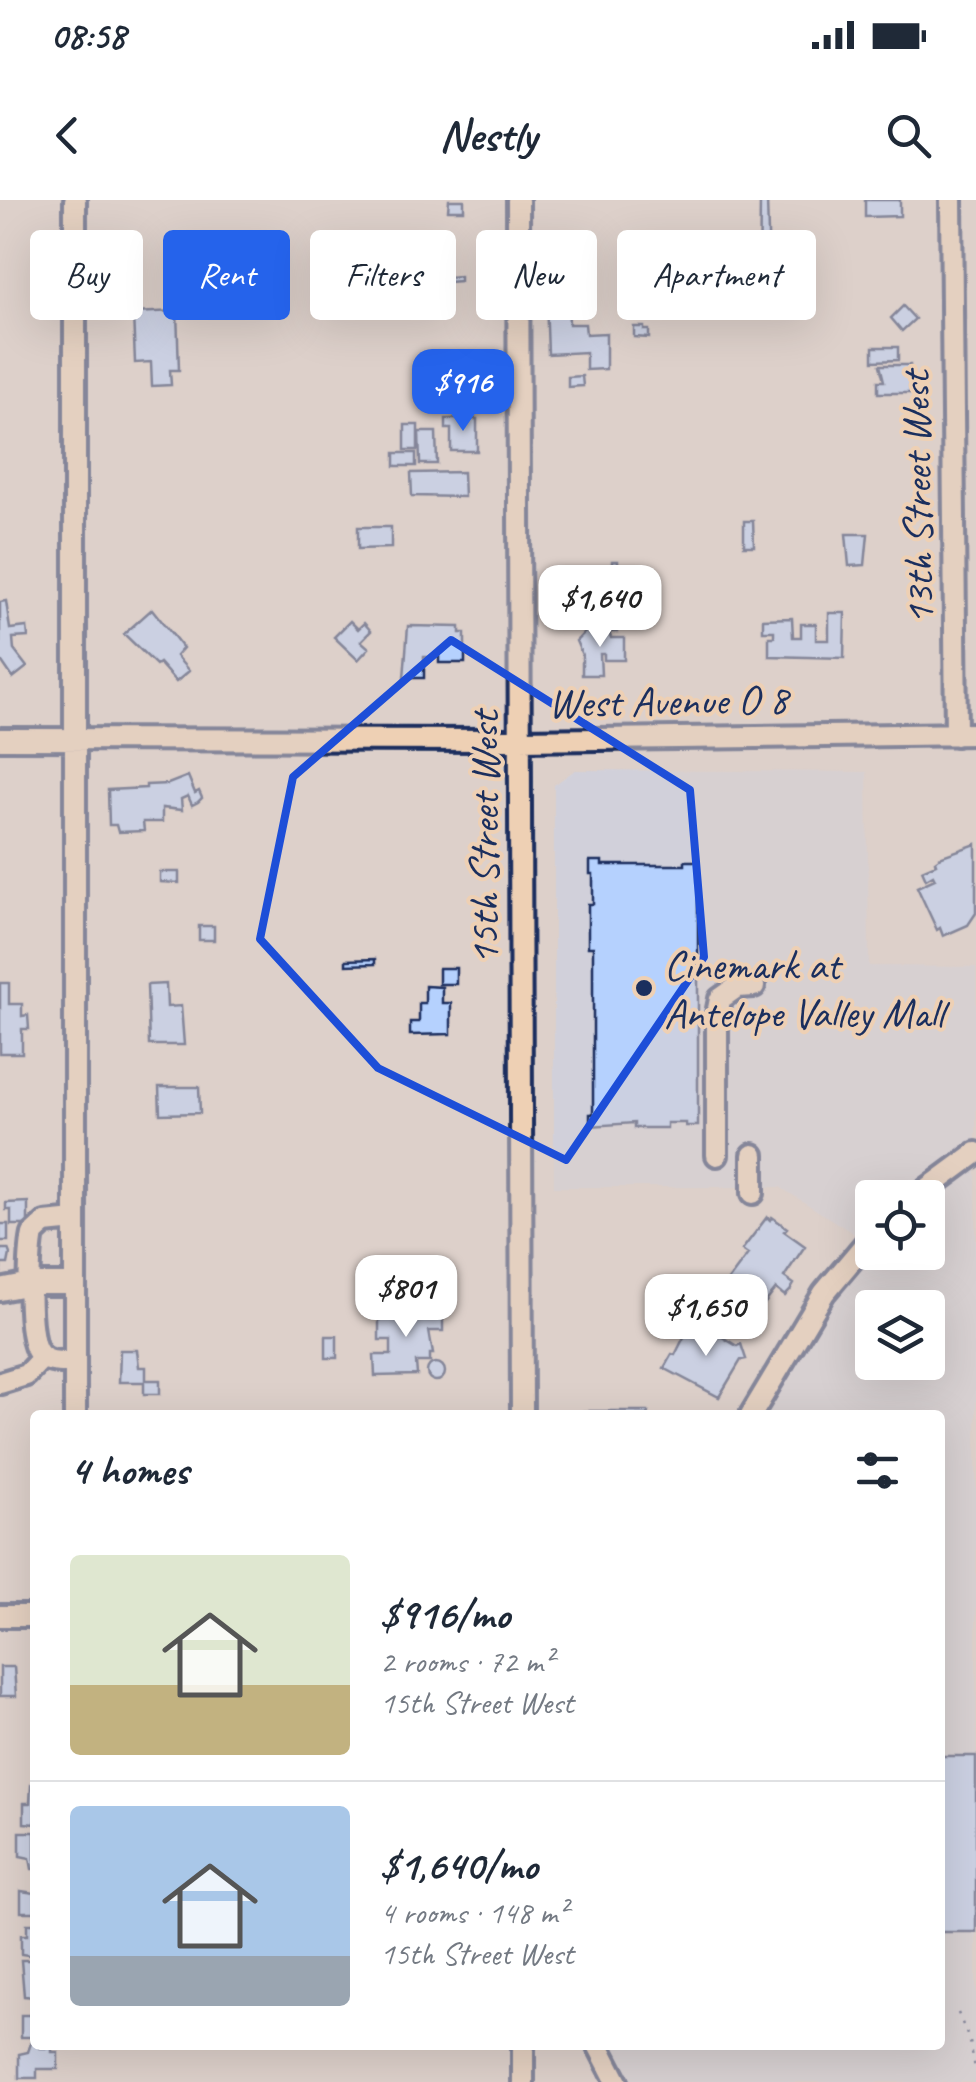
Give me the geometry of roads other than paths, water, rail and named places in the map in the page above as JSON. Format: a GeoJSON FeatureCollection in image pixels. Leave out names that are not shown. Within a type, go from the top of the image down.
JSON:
{"type":"FeatureCollection","features":[{"type":"Feature","properties":{"kind":"street"},"geometry":{"type":"LineString","coordinates":[[75,200],[75,1410]]}},
{"type":"Feature","properties":{"kind":"street","name":"15th Street West"},"geometry":{"type":"LineString","coordinates":[[518,200],[522,1410]]}},
{"type":"Feature","properties":{"kind":"street","name":"13th Street West"},"geometry":{"type":"LineString","coordinates":[[951,200],[966,735]]}},
{"type":"Feature","properties":{"kind":"street","name":"West Avenue O 8"},"geometry":{"type":"LineString","coordinates":[[0,739],[520,740],[966,735]]}},
{"type":"Feature","properties":{"kind":"street"},"geometry":{"type":"LineString","coordinates":[[717,1156],[720,1000],[736,987],[754,986]]}},
{"type":"Feature","properties":{"kind":"street"},"geometry":{"type":"LineString","coordinates":[[940,1180],[976,1153]]}},
{"type":"Feature","properties":{"kind":"street"},"geometry":{"type":"LineString","coordinates":[[753,1156],[753,1193]]}},
{"type":"Feature","properties":{"kind":"street"},"geometry":{"type":"LineString","coordinates":[[75,1220],[45,1223],[33,1234],[32,1284],[33,1341],[43,1357],[53,1362],[75,1362]]}},
{"type":"Feature","properties":{"kind":"street"},"geometry":{"type":"LineString","coordinates":[[754,1410],[824,1293],[855,1256]]}},
{"type":"Feature","properties":{"kind":"street"},"geometry":{"type":"LineString","coordinates":[[0,1290],[32,1284],[75,1284]]}},
{"type":"Feature","properties":{"kind":"street"},"geometry":{"type":"LineString","coordinates":[[0,1383],[26,1374],[43,1357]]}},
{"type":"Feature","properties":{"kind":"street"},"geometry":{"type":"LineString","coordinates":[[0,1616],[30,1616]]}},
{"type":"Feature","properties":{"kind":"street"},"geometry":{"type":"LineString","coordinates":[[523,2050],[523,2082]]}},
{"type":"Feature","properties":{"kind":"street"},"geometry":{"type":"LineString","coordinates":[[601,2050],[617,2082]]}},
{"type":"Feature","properties":{"kind":"place","name":"Cinemark at Antelope Valley Mall"},"geometry":{"type":"Point","coordinates":[644,988]}}]}
